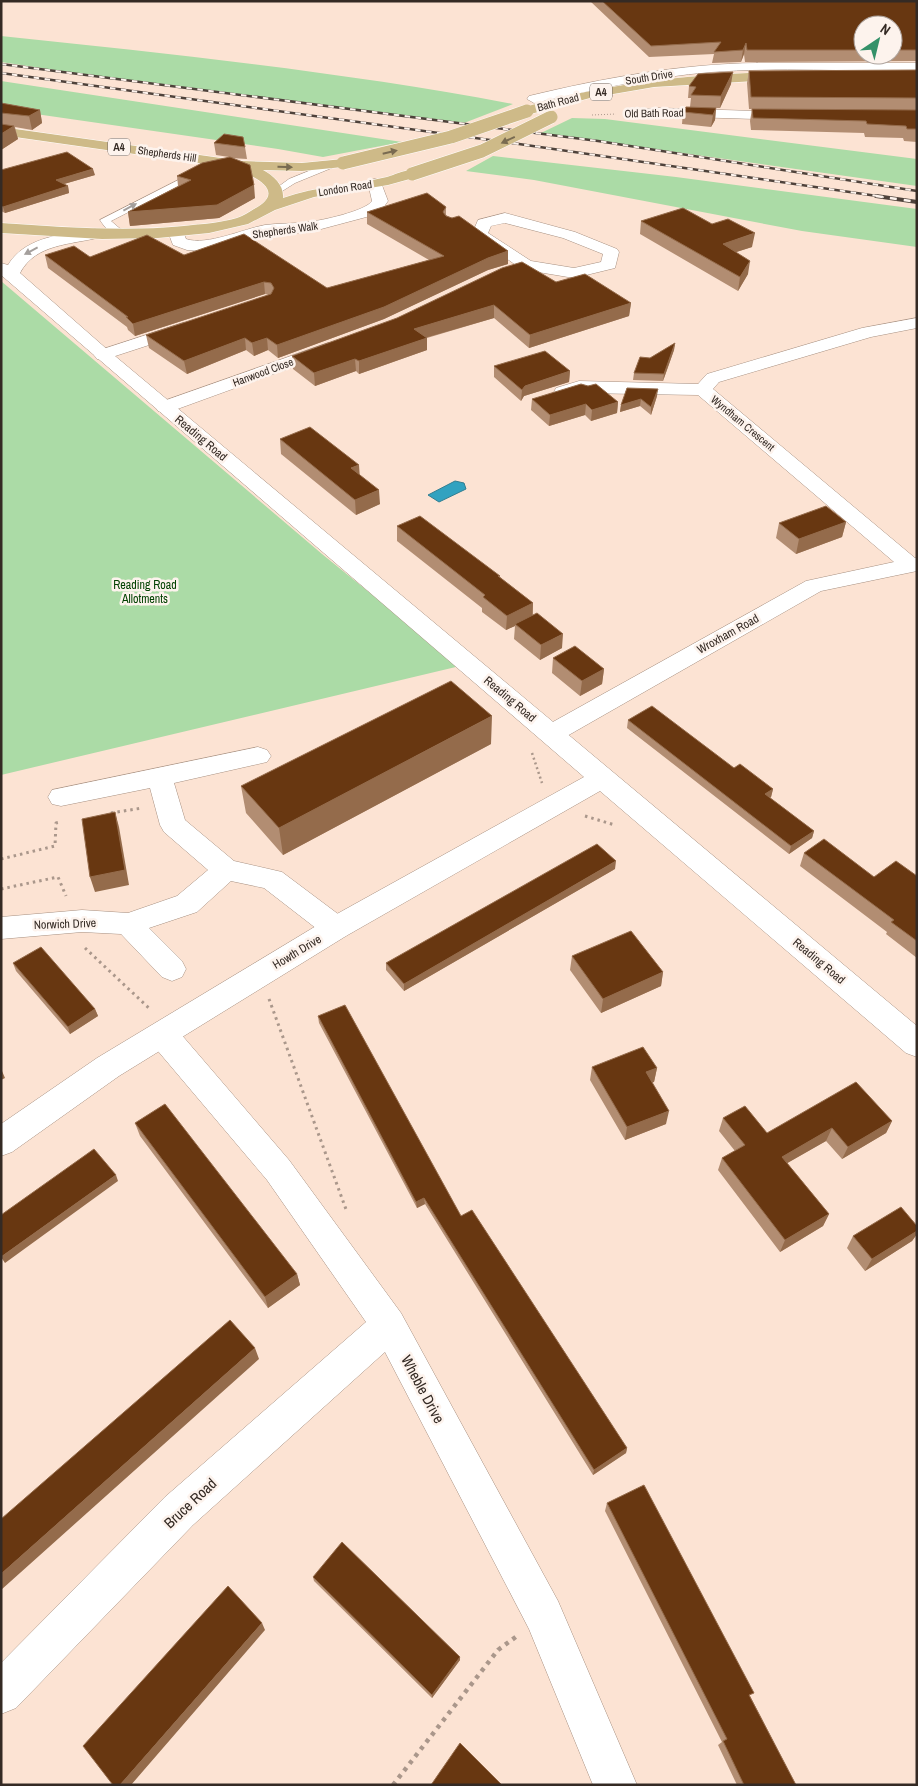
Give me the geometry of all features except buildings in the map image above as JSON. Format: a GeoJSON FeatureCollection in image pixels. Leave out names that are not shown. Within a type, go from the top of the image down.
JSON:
{"type":"FeatureCollection","features":[{"type":"Feature","properties":{"kind":"main road","name":"Bath Road"},"geometry":{"type":"LineString","coordinates":[[236,164],[286,167],[337,164],[451,137],[530,105],[613,89],[769,72],[917,76]]}},
{"type":"Feature","properties":{"kind":"main road","name":"London Road"},"geometry":{"type":"LineString","coordinates":[[1,228],[120,234],[176,232],[234,224],[256,216],[270,207],[311,194],[376,183],[458,161],[489,148],[551,117],[594,102],[678,82]]}},
{"type":"Feature","properties":{"kind":"main road","name":"Shepherds Hill"},"geometry":{"type":"LineString","coordinates":[[1,131],[236,164],[266,178],[274,185],[276,192]]}},
{"type":"Feature","properties":{"kind":"main road"},"geometry":{"type":"LineString","coordinates":[[270,207],[276,192]]}},
{"type":"Feature","properties":{"kind":"street","name":"South Drive"},"geometry":{"type":"LineString","coordinates":[[530,105],[595,85],[670,73],[917,68]]}},
{"type":"Feature","properties":{"kind":"street","name":"Old Bath Road"},"geometry":{"type":"LineString","coordinates":[[635,114],[657,112],[799,116]]}},
{"type":"Feature","properties":{"kind":"street","name":"Shepherds Walk"},"geometry":{"type":"LineString","coordinates":[[176,232],[179,242],[193,246],[210,245],[266,230],[310,227],[365,213],[376,208],[380,201],[376,183]]}},
{"type":"Feature","properties":{"kind":"street"},"geometry":{"type":"LineString","coordinates":[[468,218],[483,214],[505,218],[569,235],[611,252],[609,265],[574,273],[526,266],[503,273]]}},
{"type":"Feature","properties":{"kind":"street"},"geometry":{"type":"LineString","coordinates":[[505,218],[484,223],[480,234],[526,266]]}},
{"type":"Feature","properties":{"kind":"street","name":"Reading Road"},"geometry":{"type":"LineString","coordinates":[[95,234],[36,247],[20,257],[6,271],[917,1044]]}},
{"type":"Feature","properties":{"kind":"street"},"geometry":{"type":"LineString","coordinates":[[103,355],[202,322]]}},
{"type":"Feature","properties":{"kind":"street","name":"Wyndham Crescent"},"geometry":{"type":"LineString","coordinates":[[913,565],[703,390],[713,378],[868,332],[917,323]]}},
{"type":"Feature","properties":{"kind":"street","name":"Hanwood Close"},"geometry":{"type":"LineString","coordinates":[[165,407],[346,342]]}},
{"type":"Feature","properties":{"kind":"street"},"geometry":{"type":"LineString","coordinates":[[579,386],[580,367]]}},
{"type":"Feature","properties":{"kind":"street"},"geometry":{"type":"LineString","coordinates":[[551,396],[579,386],[703,390]]}},
{"type":"Feature","properties":{"kind":"street","name":"Wroxham Road"},"geometry":{"type":"LineString","coordinates":[[551,734],[814,586],[913,565]]}},
{"type":"Feature","properties":{"kind":"street"},"geometry":{"type":"LineString","coordinates":[[63,809],[160,777],[258,756]]}},
{"type":"Feature","properties":{"kind":"street"},"geometry":{"type":"LineString","coordinates":[[160,777],[173,826],[226,870],[272,880],[336,928]]}},
{"type":"Feature","properties":{"kind":"street","name":"Howth Drive"},"geometry":{"type":"LineString","coordinates":[[1,1142],[108,1068],[160,1025],[260,975],[336,928],[602,778]]}},
{"type":"Feature","properties":{"kind":"street","name":"Norwich Drive"},"geometry":{"type":"LineString","coordinates":[[1,928],[80,931],[128,924],[186,904],[226,870]]}},
{"type":"Feature","properties":{"kind":"street"},"geometry":{"type":"LineString","coordinates":[[128,924],[172,970]]}},
{"type":"Feature","properties":{"kind":"street","name":"Wheble Drive"},"geometry":{"type":"LineString","coordinates":[[160,1025],[278,1170],[389,1325],[544,1615],[615,1785]]}},
{"type":"Feature","properties":{"kind":"street","name":"Bruce Road"},"geometry":{"type":"LineString","coordinates":[[1,1693],[179,1511],[389,1325]]}},
{"type":"Feature","properties":{"kind":"lane"},"geometry":{"type":"LineString","coordinates":[[120,234],[109,226],[105,220],[200,172],[236,164]]}},
{"type":"Feature","properties":{"kind":"lane"},"geometry":{"type":"LineString","coordinates":[[276,192],[292,182],[337,164]]}},
{"type":"Feature","properties":{"kind":"path","name":"Old Bath Road"},"geometry":{"type":"LineString","coordinates":[[585,115],[635,114]]}},
{"type":"Feature","properties":{"kind":"path"},"geometry":{"type":"LineString","coordinates":[[102,815],[167,804]]}},
{"type":"Feature","properties":{"kind":"path"},"geometry":{"type":"LineString","coordinates":[[1,859],[55,846],[56,823],[63,809]]}},
{"type":"Feature","properties":{"kind":"path"},"geometry":{"type":"LineString","coordinates":[[1,889],[58,877],[80,931],[160,1025]]}},
{"type":"Feature","properties":{"kind":"path"},"geometry":{"type":"LineString","coordinates":[[260,975],[348,1214]]}},
{"type":"Feature","properties":{"kind":"path"},"geometry":{"type":"LineString","coordinates":[[393,1785],[498,1650],[544,1615]]}},
{"type":"Feature","properties":{"kind":"green space"},"geometry":{"type":"Polygon","coordinates":[[[1,36],[322,73],[513,104],[464,123],[122,80],[1,62],[1,36]]]}},
{"type":"Feature","properties":{"kind":"green space"},"geometry":{"type":"Polygon","coordinates":[[[1,81],[402,142],[323,157],[1,109],[1,81]]]}},
{"type":"Feature","properties":{"kind":"green space"},"geometry":{"type":"Polygon","coordinates":[[[572,118],[605,119],[917,159],[917,186],[541,133],[572,118]]]}},
{"type":"Feature","properties":{"kind":"green space"},"geometry":{"type":"Polygon","coordinates":[[[493,156],[676,177],[917,209],[917,247],[802,231],[534,180],[466,171],[493,156]]]}},
{"type":"Feature","properties":{"kind":"green space","name":"Reading Road Allotments"},"geometry":{"type":"Polygon","coordinates":[[[1,281],[322,554],[460,666],[1,775],[1,281]]]}},
{"type":"Feature","properties":{"kind":"water"},"geometry":{"type":"Polygon","coordinates":[[[455,481],[464,483],[466,489],[439,502],[428,495],[455,481]]]}},
{"type":"Feature","properties":{"kind":"railway"},"geometry":{"type":"LineString","coordinates":[[1,64],[598,141],[917,191]]}},
{"type":"Feature","properties":{"kind":"railway"},"geometry":{"type":"LineString","coordinates":[[1,73],[519,144],[884,197]]}},
{"type":"Feature","properties":{"kind":"railway"},"geometry":{"type":"LineString","coordinates":[[876,196],[917,202]]}}]}
